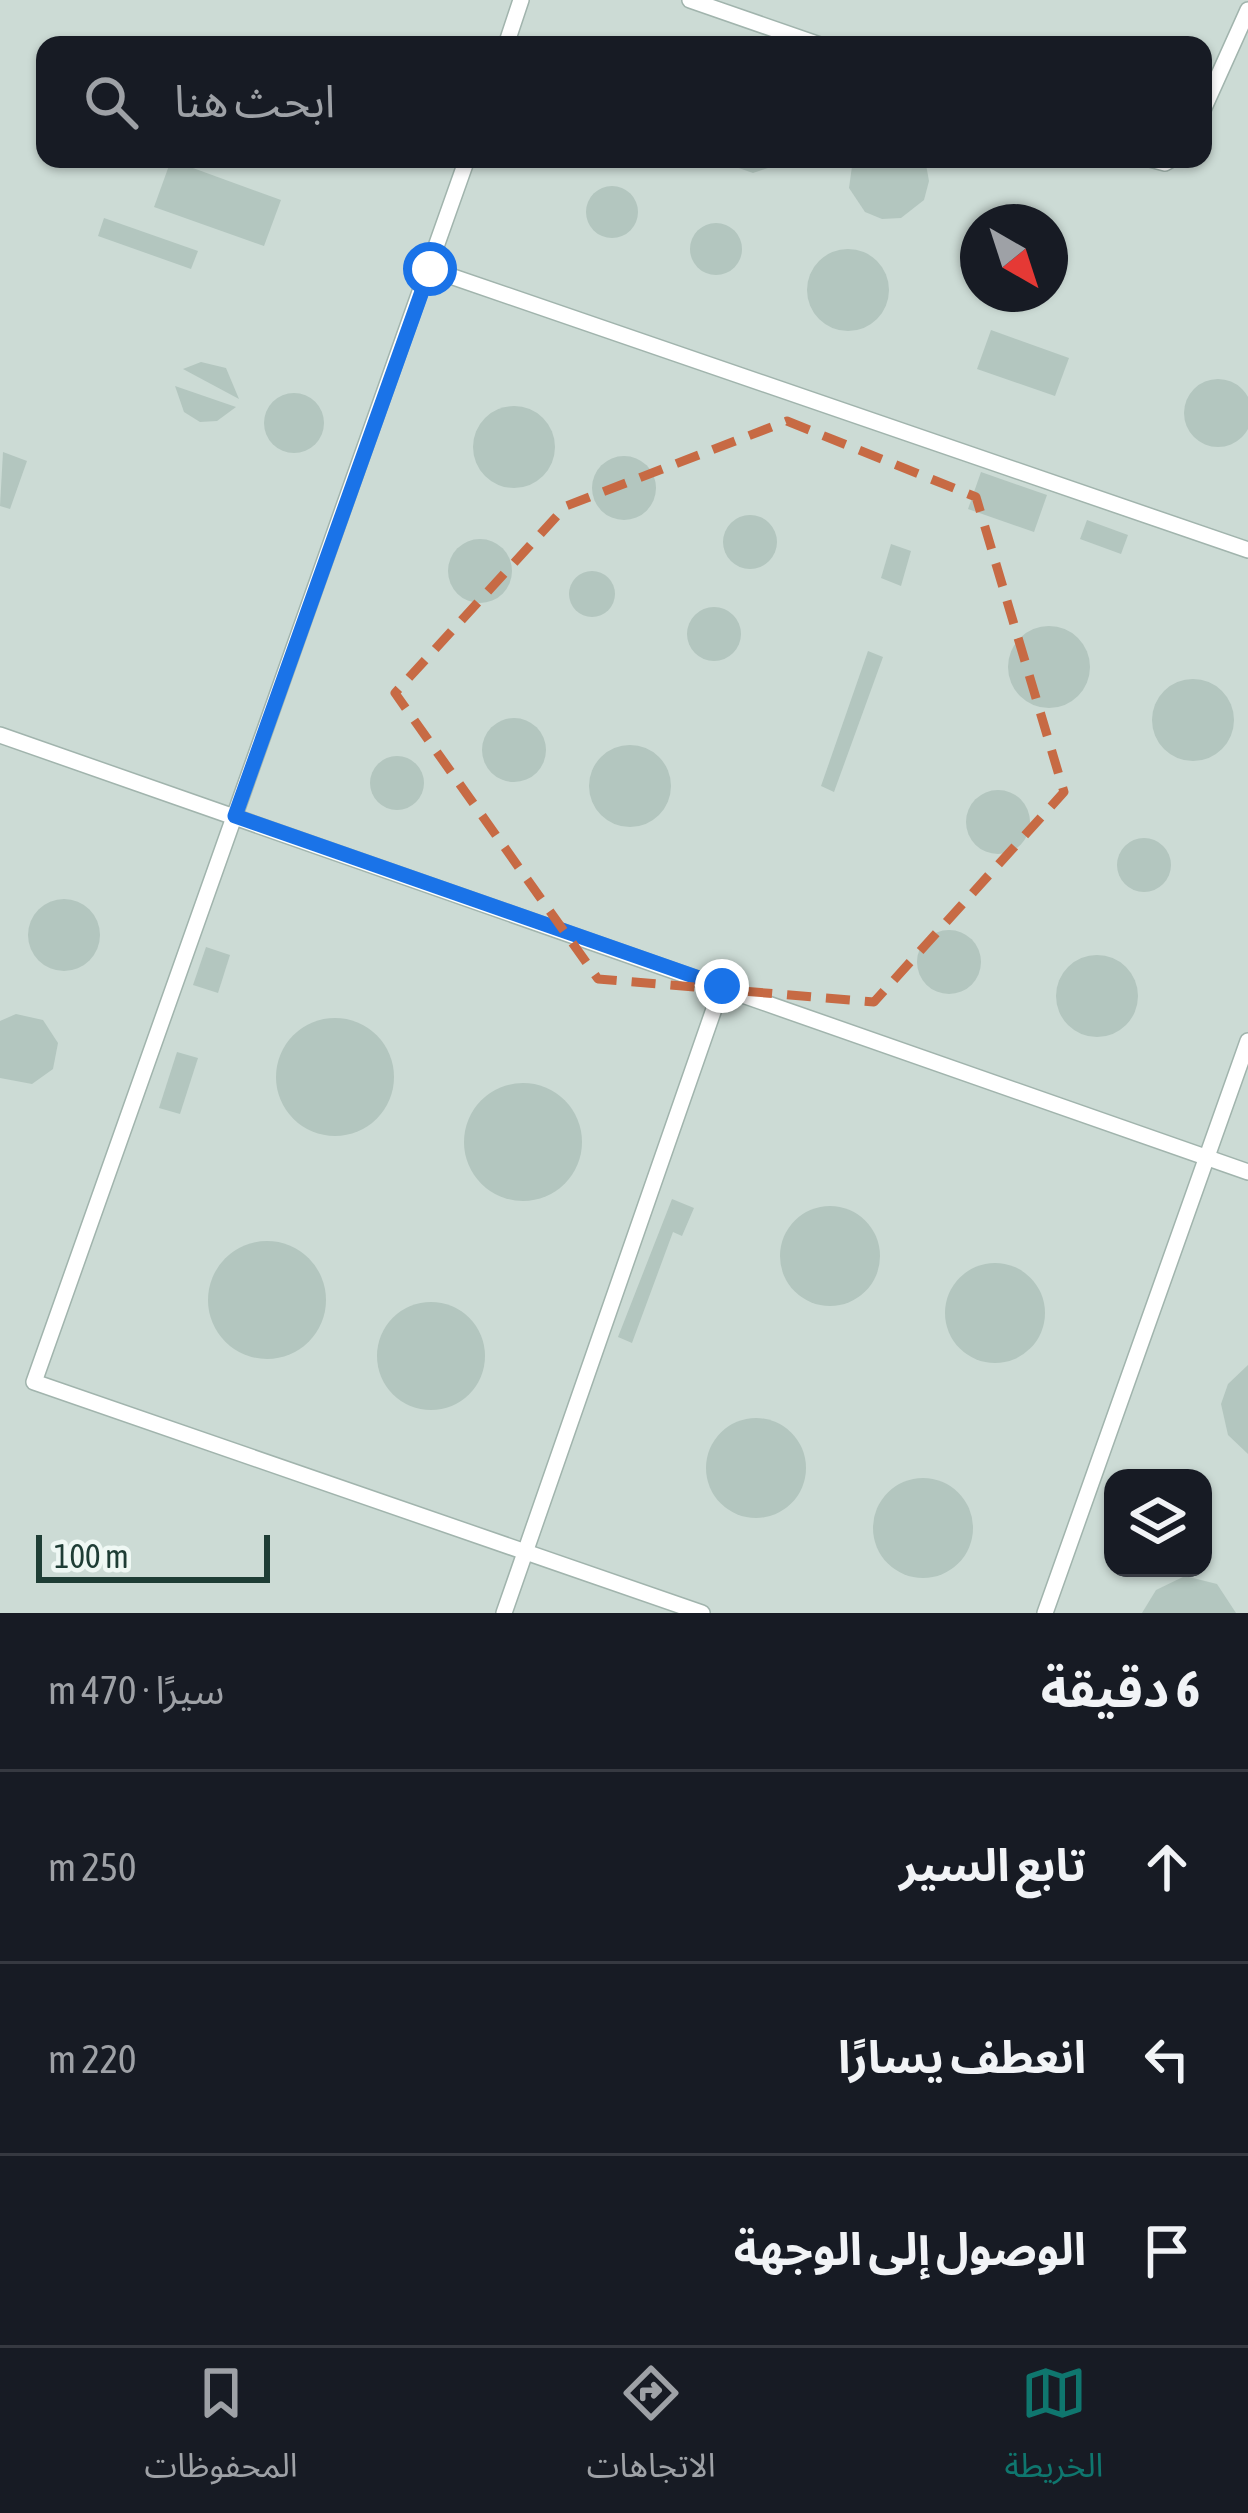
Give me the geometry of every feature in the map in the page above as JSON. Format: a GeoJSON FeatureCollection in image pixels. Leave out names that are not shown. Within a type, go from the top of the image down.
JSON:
{"type":"FeatureCollection","features":[{"type":"Feature","properties":{"kind":"lane"},"geometry":{"type":"LineString","coordinates":[[509,36],[521,0]]}},
{"type":"Feature","properties":{"kind":"lane"},"geometry":{"type":"LineString","coordinates":[[690,0],[794,36]]}},
{"type":"Feature","properties":{"kind":"lane"},"geometry":{"type":"LineString","coordinates":[[1212,90],[1248,10]]}},
{"type":"Feature","properties":{"kind":"lane"},"geometry":{"type":"LineString","coordinates":[[464,168],[34,1382],[702,1613]]}},
{"type":"Feature","properties":{"kind":"lane"},"geometry":{"type":"LineString","coordinates":[[430,269],[1248,550]]}},
{"type":"Feature","properties":{"kind":"lane"},"geometry":{"type":"LineString","coordinates":[[0,735],[1248,1172]]}},
{"type":"Feature","properties":{"kind":"lane"},"geometry":{"type":"LineString","coordinates":[[504,1613],[722,986]]}},
{"type":"Feature","properties":{"kind":"lane"},"geometry":{"type":"LineString","coordinates":[[1046,1613],[1248,1041]]}},
{"type":"Feature","properties":{"kind":"highlighted area"},"geometry":{"type":"Polygon","coordinates":[[[787,421],[976,497],[1064,792],[874,1002],[598,979],[395,693],[566,506],[787,421]]]}},
{"type":"Feature","properties":{"kind":"shaded area"},"geometry":{"type":"Polygon","coordinates":[[[0,0],[1248,0],[1248,1613],[0,1613],[0,0]]]}},
{"type":"Feature","properties":{"kind":"building"},"geometry":{"type":"Polygon","coordinates":[[[168,168],[193,168],[281,200],[264,246],[154,207],[168,168]]]}},
{"type":"Feature","properties":{"kind":"building"},"geometry":{"type":"Polygon","coordinates":[[[852,168],[927,168],[929,181],[924,200],[901,218],[882,219],[865,212],[849,188],[852,168]]]}},
{"type":"Feature","properties":{"kind":"building"},"geometry":{"type":"Polygon","coordinates":[[[612,186],[630,194],[638,212],[630,230],[612,238],[594,230],[586,212],[594,194],[612,186]]]}},
{"type":"Feature","properties":{"kind":"building"},"geometry":{"type":"Polygon","coordinates":[[[104,218],[198,251],[191,269],[98,236],[104,218]]]}},
{"type":"Feature","properties":{"kind":"building"},"geometry":{"type":"Polygon","coordinates":[[[716,223],[734,231],[742,249],[734,267],[716,275],[698,267],[690,249],[698,231],[716,223]]]}},
{"type":"Feature","properties":{"kind":"building"},"geometry":{"type":"Polygon","coordinates":[[[848,249],[877,261],[889,290],[877,319],[848,331],[819,319],[807,290],[819,261],[848,249]]]}},
{"type":"Feature","properties":{"kind":"building"},"geometry":{"type":"Polygon","coordinates":[[[991,330],[1069,358],[1055,396],[977,369],[991,330]]]}},
{"type":"Feature","properties":{"kind":"building"},"geometry":{"type":"Polygon","coordinates":[[[201,362],[226,368],[239,399],[183,369],[201,362]]]}},
{"type":"Feature","properties":{"kind":"building"},"geometry":{"type":"Polygon","coordinates":[[[1218,379],[1242,389],[1249,399],[1249,427],[1242,437],[1218,447],[1194,437],[1184,413],[1194,389],[1218,379]]]}},
{"type":"Feature","properties":{"kind":"building"},"geometry":{"type":"Polygon","coordinates":[[[175,386],[236,407],[217,421],[200,422],[184,412],[175,386]]]}},
{"type":"Feature","properties":{"kind":"building"},"geometry":{"type":"Polygon","coordinates":[[[294,393],[315,402],[324,423],[315,444],[294,453],[273,444],[264,423],[273,402],[294,393]]]}},
{"type":"Feature","properties":{"kind":"building"},"geometry":{"type":"Polygon","coordinates":[[[514,406],[543,418],[555,447],[543,476],[514,488],[485,476],[473,447],[485,418],[514,406]]]}},
{"type":"Feature","properties":{"kind":"building"},"geometry":{"type":"Polygon","coordinates":[[[3,452],[27,461],[10,509],[0,506],[3,452]]]}},
{"type":"Feature","properties":{"kind":"building"},"geometry":{"type":"Polygon","coordinates":[[[624,456],[647,465],[656,488],[647,511],[624,520],[601,511],[592,488],[601,465],[624,456]]]}},
{"type":"Feature","properties":{"kind":"building"},"geometry":{"type":"Polygon","coordinates":[[[981,472],[1047,495],[1034,532],[968,509],[981,472]]]}},
{"type":"Feature","properties":{"kind":"building"},"geometry":{"type":"Polygon","coordinates":[[[750,515],[769,523],[777,542],[769,561],[750,569],[731,561],[723,542],[731,523],[750,515]]]}},
{"type":"Feature","properties":{"kind":"building"},"geometry":{"type":"Polygon","coordinates":[[[1087,520],[1128,535],[1121,554],[1080,539],[1087,520]]]}},
{"type":"Feature","properties":{"kind":"building"},"geometry":{"type":"Polygon","coordinates":[[[480,539],[503,548],[512,571],[503,594],[480,603],[457,594],[448,571],[457,548],[480,539]]]}},
{"type":"Feature","properties":{"kind":"building"},"geometry":{"type":"Polygon","coordinates":[[[891,544],[911,551],[901,586],[881,578],[891,544]]]}},
{"type":"Feature","properties":{"kind":"building"},"geometry":{"type":"Polygon","coordinates":[[[592,571],[609,577],[615,594],[609,611],[592,617],[575,611],[569,594],[575,577],[592,571]]]}},
{"type":"Feature","properties":{"kind":"building"},"geometry":{"type":"Polygon","coordinates":[[[714,607],[733,615],[741,634],[733,653],[714,661],[695,653],[687,634],[695,615],[714,607]]]}},
{"type":"Feature","properties":{"kind":"building"},"geometry":{"type":"Polygon","coordinates":[[[1049,626],[1078,638],[1090,667],[1078,696],[1049,708],[1020,696],[1008,667],[1020,638],[1049,626]]]}},
{"type":"Feature","properties":{"kind":"building"},"geometry":{"type":"Polygon","coordinates":[[[868,651],[883,657],[834,792],[821,786],[868,651]]]}},
{"type":"Feature","properties":{"kind":"building"},"geometry":{"type":"Polygon","coordinates":[[[1193,679],[1222,691],[1234,720],[1222,749],[1193,761],[1164,749],[1152,720],[1164,691],[1193,679]]]}},
{"type":"Feature","properties":{"kind":"building"},"geometry":{"type":"Polygon","coordinates":[[[514,718],[537,727],[546,750],[537,773],[514,782],[491,773],[482,750],[491,727],[514,718]]]}},
{"type":"Feature","properties":{"kind":"building"},"geometry":{"type":"Polygon","coordinates":[[[630,745],[659,757],[671,786],[659,815],[630,827],[601,815],[589,786],[601,757],[630,745]]]}},
{"type":"Feature","properties":{"kind":"building"},"geometry":{"type":"Polygon","coordinates":[[[397,756],[416,764],[424,783],[416,802],[397,810],[378,802],[370,783],[378,764],[397,756]]]}},
{"type":"Feature","properties":{"kind":"building"},"geometry":{"type":"Polygon","coordinates":[[[998,790],[1021,799],[1030,822],[1021,845],[998,854],[975,845],[966,822],[975,799],[998,790]]]}},
{"type":"Feature","properties":{"kind":"building"},"geometry":{"type":"Polygon","coordinates":[[[1144,838],[1163,846],[1171,865],[1163,884],[1144,892],[1125,884],[1117,865],[1125,846],[1144,838]]]}},
{"type":"Feature","properties":{"kind":"building"},"geometry":{"type":"Polygon","coordinates":[[[64,899],[89,910],[100,935],[89,960],[64,971],[39,960],[28,935],[39,910],[64,899]]]}},
{"type":"Feature","properties":{"kind":"building"},"geometry":{"type":"Polygon","coordinates":[[[949,930],[972,939],[981,962],[972,985],[949,994],[926,985],[917,962],[926,939],[949,930]]]}},
{"type":"Feature","properties":{"kind":"building"},"geometry":{"type":"Polygon","coordinates":[[[206,947],[230,955],[218,993],[193,985],[206,947]]]}},
{"type":"Feature","properties":{"kind":"building"},"geometry":{"type":"Polygon","coordinates":[[[1097,955],[1126,967],[1138,996],[1126,1025],[1097,1037],[1068,1025],[1056,996],[1068,967],[1097,955]]]}},
{"type":"Feature","properties":{"kind":"building"},"geometry":{"type":"Polygon","coordinates":[[[16,1014],[43,1020],[58,1043],[53,1069],[32,1084],[0,1078],[0,1021],[16,1014]]]}},
{"type":"Feature","properties":{"kind":"building"},"geometry":{"type":"Polygon","coordinates":[[[335,1018],[358,1023],[377,1035],[389,1054],[394,1077],[389,1100],[377,1119],[358,1131],[335,1136],[312,1131],[293,1119],[281,1100],[276,1077],[281,1054],[293,1035],[312,1023],[335,1018]]]}},
{"type":"Feature","properties":{"kind":"building"},"geometry":{"type":"Polygon","coordinates":[[[177,1052],[198,1058],[180,1114],[159,1108],[177,1052]]]}},
{"type":"Feature","properties":{"kind":"building"},"geometry":{"type":"Polygon","coordinates":[[[523,1083],[546,1088],[565,1100],[577,1119],[582,1142],[577,1165],[565,1184],[546,1196],[523,1201],[500,1196],[481,1184],[469,1165],[464,1142],[469,1119],[481,1100],[500,1088],[523,1083]]]}},
{"type":"Feature","properties":{"kind":"building"},"geometry":{"type":"Polygon","coordinates":[[[672,1199],[694,1208],[682,1236],[673,1232],[632,1343],[618,1337],[672,1199]]]}},
{"type":"Feature","properties":{"kind":"building"},"geometry":{"type":"Polygon","coordinates":[[[830,1206],[849,1209],[866,1220],[877,1237],[877,1275],[866,1292],[849,1303],[830,1306],[811,1303],[794,1292],[783,1275],[780,1256],[783,1237],[794,1220],[811,1209],[830,1206]]]}},
{"type":"Feature","properties":{"kind":"building"},"geometry":{"type":"Polygon","coordinates":[[[267,1241],[290,1246],[309,1258],[321,1277],[326,1300],[321,1323],[309,1342],[290,1354],[267,1359],[244,1354],[225,1342],[213,1323],[208,1300],[213,1277],[225,1258],[244,1246],[267,1241]]]}},
{"type":"Feature","properties":{"kind":"building"},"geometry":{"type":"Polygon","coordinates":[[[995,1263],[1014,1266],[1031,1277],[1042,1294],[1042,1332],[1031,1349],[1014,1360],[995,1363],[976,1360],[959,1349],[948,1332],[945,1313],[948,1294],[959,1277],[976,1266],[995,1263]]]}},
{"type":"Feature","properties":{"kind":"building"},"geometry":{"type":"Polygon","coordinates":[[[431,1302],[452,1306],[469,1318],[481,1335],[485,1356],[481,1377],[469,1394],[452,1406],[431,1410],[410,1406],[393,1394],[381,1377],[377,1356],[381,1335],[393,1318],[410,1306],[431,1302]]]}},
{"type":"Feature","properties":{"kind":"building"},"geometry":{"type":"Polygon","coordinates":[[[1248,1365],[1248,1454],[1228,1435],[1221,1404],[1228,1384],[1248,1365]]]}},
{"type":"Feature","properties":{"kind":"building"},"geometry":{"type":"Polygon","coordinates":[[[756,1418],[775,1421],[792,1432],[803,1449],[803,1487],[792,1504],[775,1515],[756,1518],[737,1515],[720,1504],[709,1487],[706,1468],[709,1449],[720,1432],[737,1421],[756,1418]]]}},
{"type":"Feature","properties":{"kind":"building"},"geometry":{"type":"Polygon","coordinates":[[[923,1478],[942,1481],[959,1492],[970,1509],[970,1547],[959,1564],[942,1575],[923,1578],[904,1575],[887,1564],[876,1547],[873,1528],[876,1509],[887,1492],[904,1481],[923,1478]]]}},
{"type":"Feature","properties":{"kind":"building"},"geometry":{"type":"Polygon","coordinates":[[[1183,1577],[1217,1584],[1236,1613],[1142,1613],[1156,1590],[1183,1577]]]}},
{"type":"Feature","properties":{"kind":"route"},"geometry":{"type":"LineString","coordinates":[[430,269],[235,816],[722,986]]}}]}
